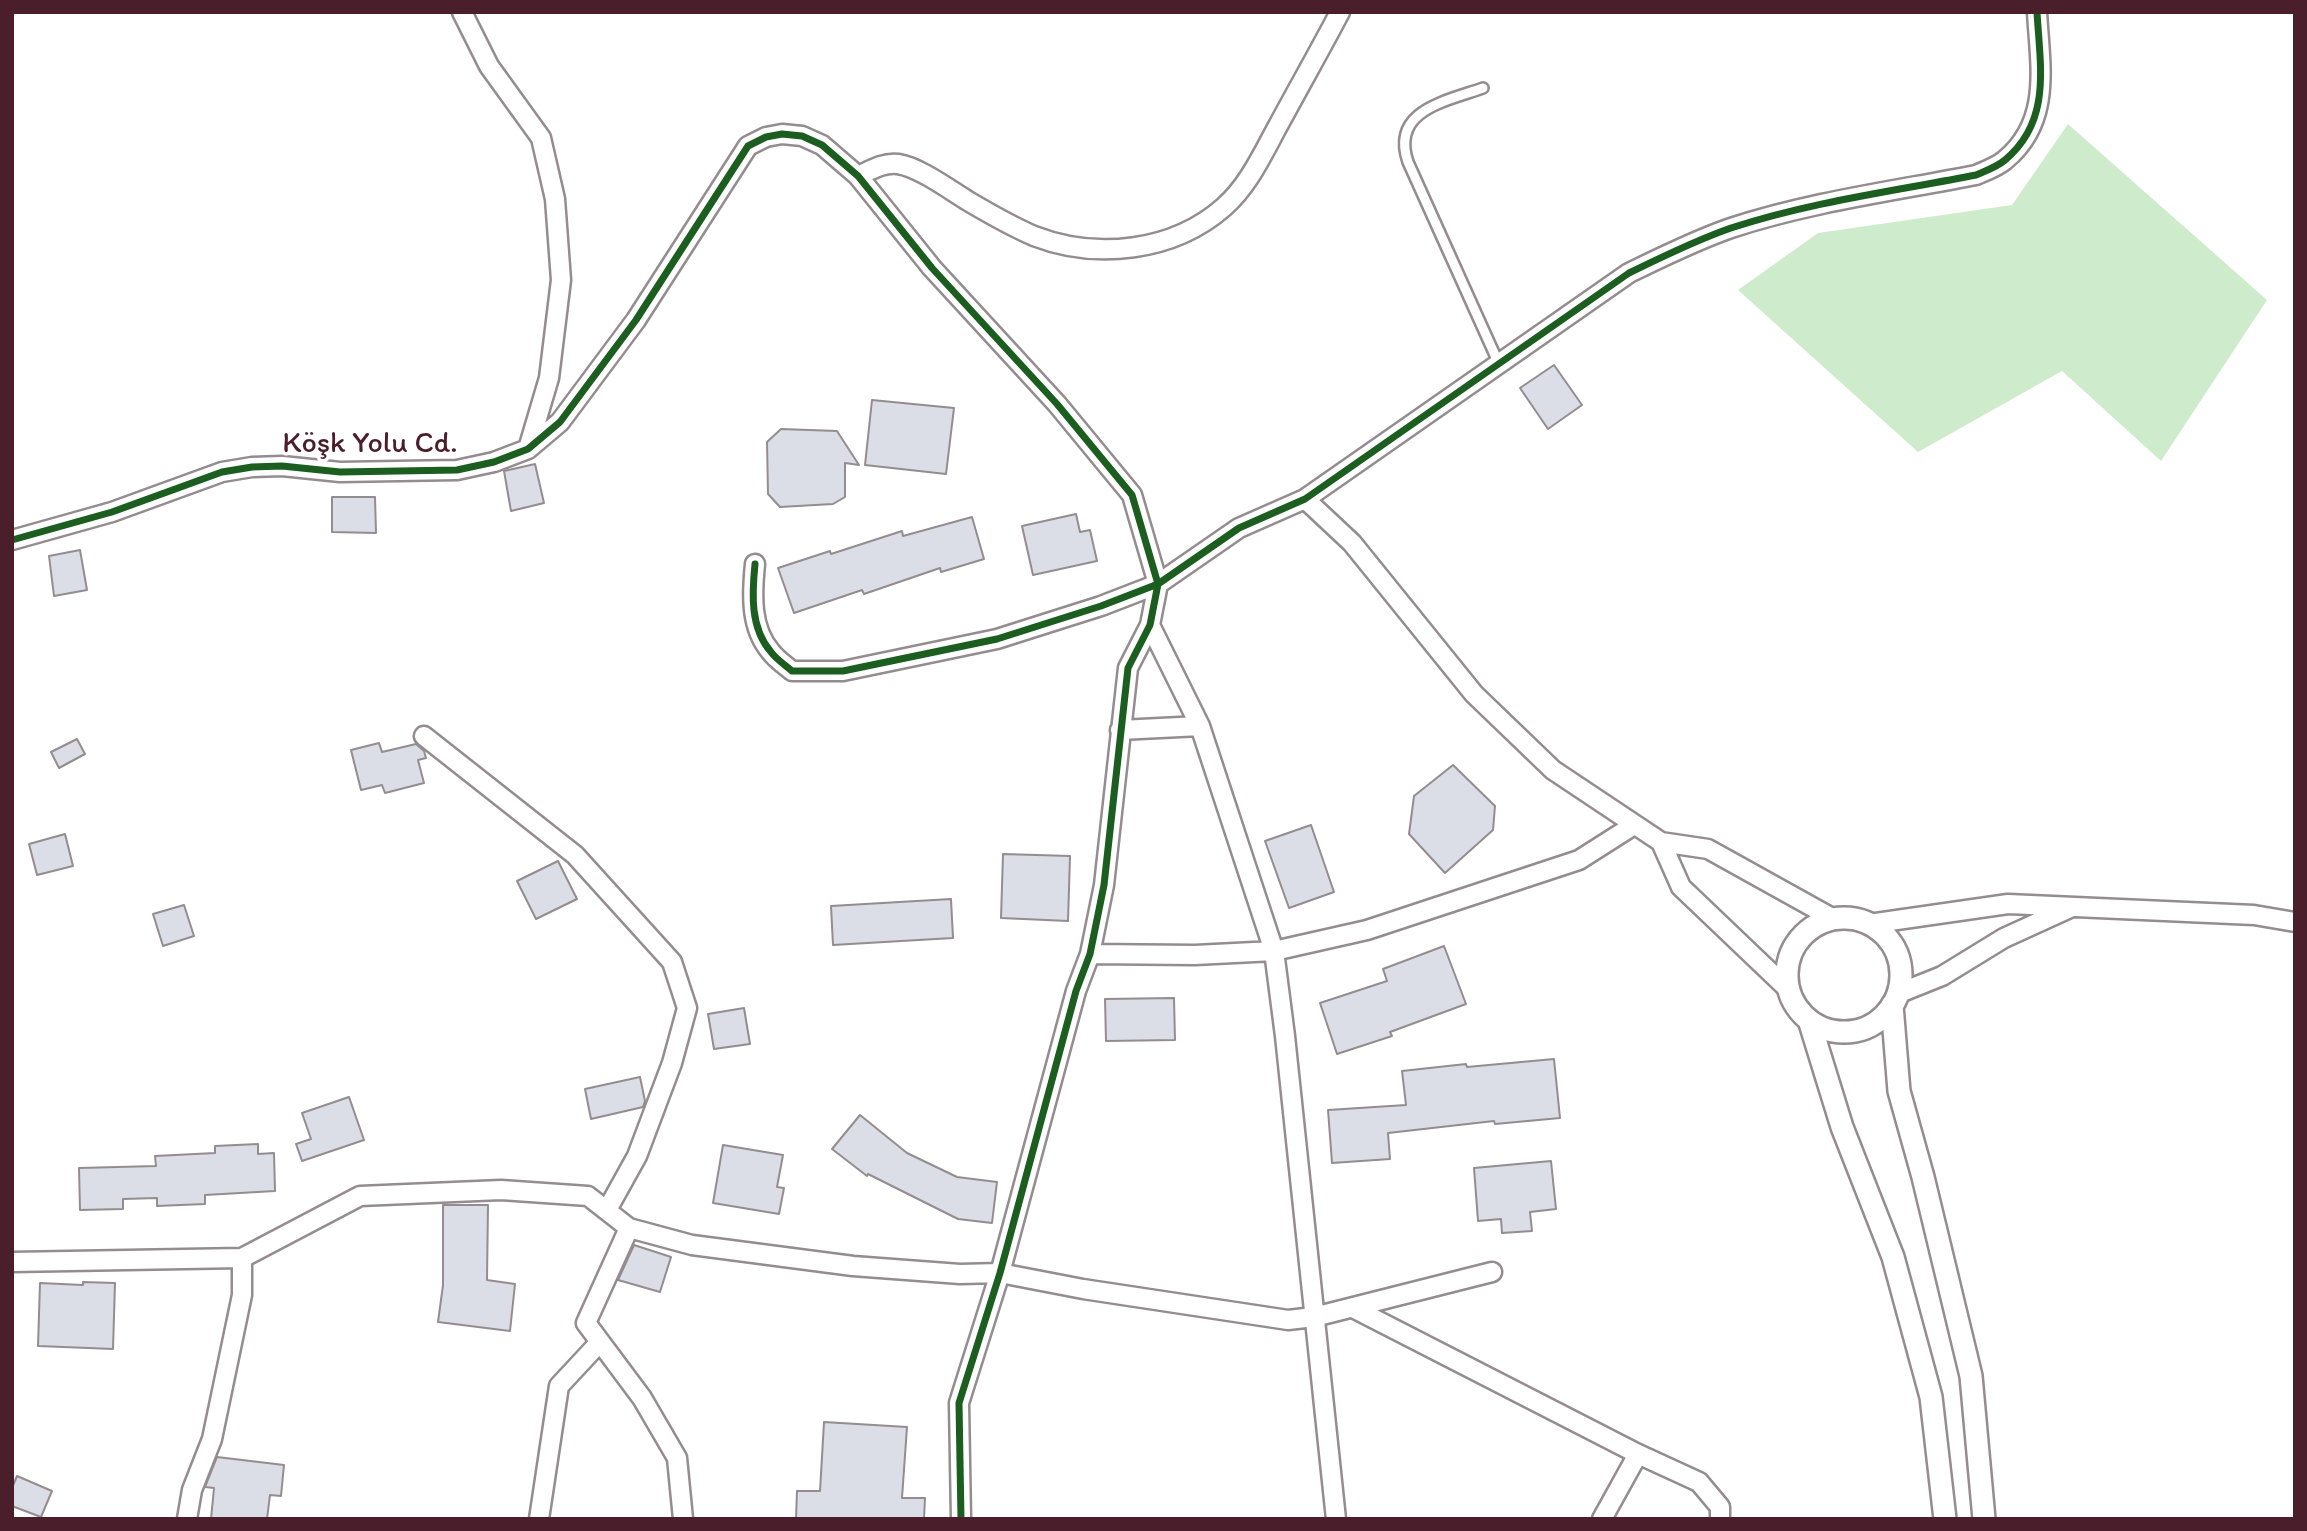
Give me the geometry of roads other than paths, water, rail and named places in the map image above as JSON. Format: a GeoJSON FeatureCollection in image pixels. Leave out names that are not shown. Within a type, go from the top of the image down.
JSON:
{"type":"FeatureCollection","features":[{"type":"Feature","properties":{"kind":"street"},"geometry":{"type":"LineString","coordinates":[[463,12],[489,66],[541,138],[555,199],[561,280],[548,378],[528,449]]}},
{"type":"Feature","properties":{"kind":"street"},"geometry":{"type":"LineString","coordinates":[[961,1519],[958,1403],[1000,1273],[1076,992],[1090,954],[1104,885],[1128,668],[1150,625],[1158,584],[1132,495],[1057,404],[932,268],[858,176],[877,166],[889,164],[909,167],[1007,224],[1036,237],[1067,245],[1099,249],[1130,248],[1168,240],[1197,227],[1225,207],[1249,178],[1340,12]]}},
{"type":"Feature","properties":{"kind":"street"},"geometry":{"type":"LineString","coordinates":[[755,564],[755,621],[769,651],[792,671],[843,671],[997,639],[1101,606],[1158,584],[1239,528],[1305,499],[1629,273],[1680,248],[1781,213],[1976,175],[2003,162],[2026,139],[2036,116],[2041,88],[2037,12]]}},
{"type":"Feature","properties":{"kind":"street","name":"Köşk Yolu Cd."},"geometry":{"type":"LineString","coordinates":[[12,540],[112,512],[222,472],[282,466],[340,472],[457,470],[494,462],[528,449],[560,422],[636,320],[748,146],[766,137],[782,134],[802,136],[822,145],[858,176]]}},
{"type":"Feature","properties":{"kind":"street"},"geometry":{"type":"LineString","coordinates":[[1305,499],[1352,543],[1474,694],[1553,771],[1661,842],[1707,849],[1834,919]]}},
{"type":"Feature","properties":{"kind":"street"},"geometry":{"type":"LineString","coordinates":[[1150,625],[1200,726],[1274,951],[1336,1519]]}},
{"type":"Feature","properties":{"kind":"street"},"geometry":{"type":"LineString","coordinates":[[1120,730],[1200,726]]}},
{"type":"Feature","properties":{"kind":"street"},"geometry":{"type":"LineString","coordinates":[[424,736],[575,855],[672,962],[687,1008],[672,1063],[637,1156],[607,1210]]}},
{"type":"Feature","properties":{"kind":"street"},"geometry":{"type":"LineString","coordinates":[[1090,954],[1195,955],[1274,951],[1367,930],[1579,860],[1634,825]]}},
{"type":"Feature","properties":{"kind":"street"},"geometry":{"type":"LineString","coordinates":[[1661,842],[1681,887],[1789,990],[1800,1011],[1809,1020],[1830,1030],[1853,1031],[1876,1022],[1895,1000],[1942,976],[2004,938],[2078,905]]}},
{"type":"Feature","properties":{"kind":"street"},"geometry":{"type":"LineString","coordinates":[[1869,924],[2008,904],[2078,905],[2254,915],[2295,922]]}},
{"type":"Feature","properties":{"kind":"street"},"geometry":{"type":"LineString","coordinates":[[1789,990],[1787,967],[1795,945],[1812,928],[1834,919],[1857,920],[1869,924],[1879,930],[1894,948],[1900,971],[1895,1000],[1899,1091],[1923,1177],[1971,1376],[1984,1519]]}},
{"type":"Feature","properties":{"kind":"street"},"geometry":{"type":"LineString","coordinates":[[1809,1020],[1842,1127],[1893,1256],[1931,1396],[1945,1519]]}},
{"type":"Feature","properties":{"kind":"street"},"geometry":{"type":"LineString","coordinates":[[12,1262],[242,1258],[360,1196],[501,1190],[588,1196],[629,1228],[691,1245],[769,1256],[960,1274],[1000,1273],[1083,1289],[1288,1320],[1353,1308],[1493,1272]]}},
{"type":"Feature","properties":{"kind":"street"},"geometry":{"type":"LineString","coordinates":[[629,1228],[586,1324],[642,1398],[677,1458],[683,1519]]}},
{"type":"Feature","properties":{"kind":"street"},"geometry":{"type":"LineString","coordinates":[[187,1519],[192,1490],[212,1438],[217,1415],[242,1294],[242,1258]]}},
{"type":"Feature","properties":{"kind":"street"},"geometry":{"type":"LineString","coordinates":[[1353,1308],[1638,1454],[1699,1482],[1720,1507],[1720,1519]]}},
{"type":"Feature","properties":{"kind":"street"},"geometry":{"type":"LineString","coordinates":[[539,1519],[559,1386],[600,1342]]}},
{"type":"Feature","properties":{"kind":"street"},"geometry":{"type":"LineString","coordinates":[[1602,1519],[1638,1454]]}},
{"type":"Feature","properties":{"kind":"lane"},"geometry":{"type":"LineString","coordinates":[[1483,88],[1418,113],[1408,127],[1404,145],[1408,162],[1499,364]]}}]}
